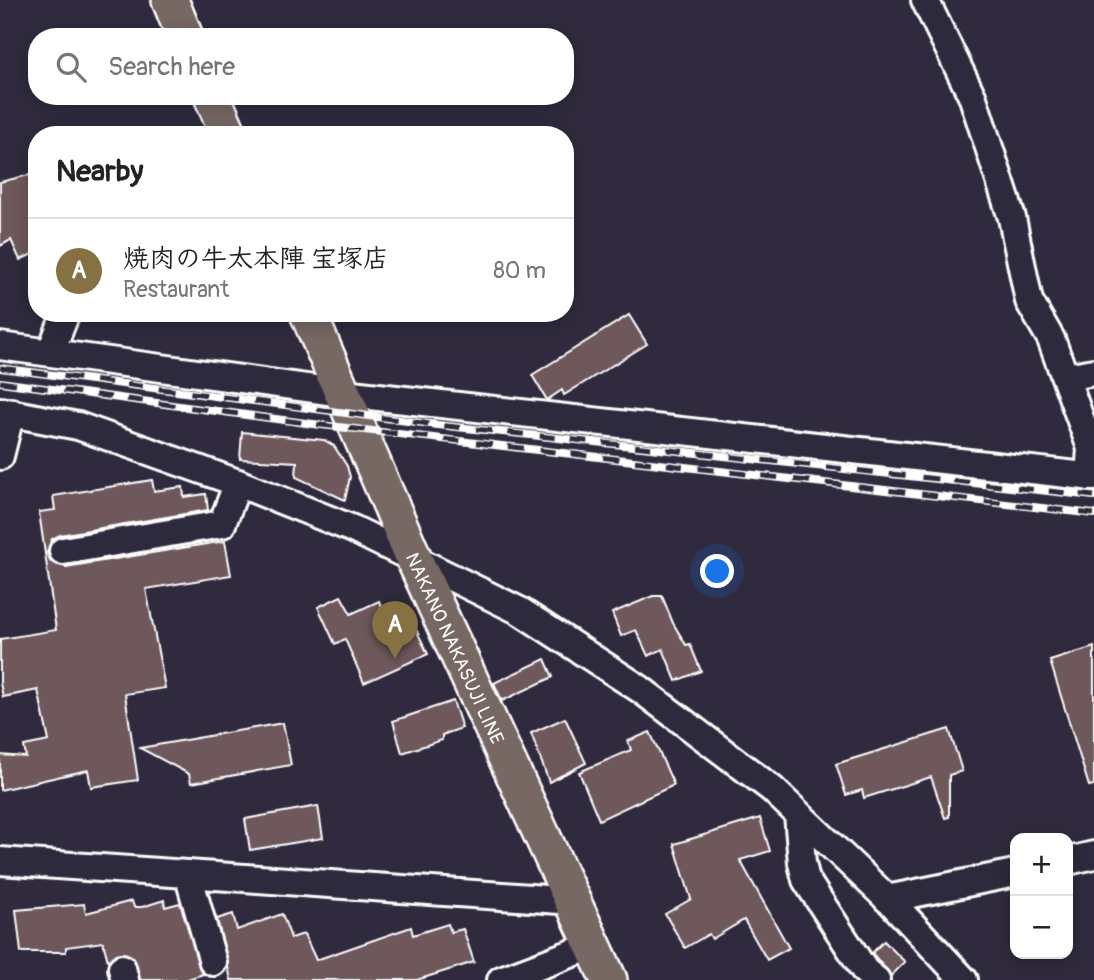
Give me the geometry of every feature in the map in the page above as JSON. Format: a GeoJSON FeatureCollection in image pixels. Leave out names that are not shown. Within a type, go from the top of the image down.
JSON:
{"type":"FeatureCollection","features":[{"type":"Feature","properties":{"kind":"main road"},"geometry":{"type":"LineString","coordinates":[[170,0],[182,28]]}},
{"type":"Feature","properties":{"kind":"main road"},"geometry":{"type":"LineString","coordinates":[[216,105],[225,126]]}},
{"type":"Feature","properties":{"kind":"main road","name":"NAKANO NAKASUJI LINE"},"geometry":{"type":"LineString","coordinates":[[312,322],[415,561],[609,980]]}},
{"type":"Feature","properties":{"kind":"street"},"geometry":{"type":"LineString","coordinates":[[0,346],[344,393],[1092,477],[1091,448],[1051,339],[1029,301],[1012,218],[973,98],[925,0]]}},
{"type":"Feature","properties":{"kind":"street"},"geometry":{"type":"LineString","coordinates":[[51,351],[62,322]]}},
{"type":"Feature","properties":{"kind":"street"},"geometry":{"type":"LineString","coordinates":[[1066,377],[1094,372]]}},
{"type":"Feature","properties":{"kind":"street"},"geometry":{"type":"LineString","coordinates":[[0,456],[5,411],[78,426],[238,483],[353,529],[520,611],[629,682],[772,789],[887,899],[964,980]]}},
{"type":"Feature","properties":{"kind":"street"},"geometry":{"type":"LineString","coordinates":[[63,551],[222,524],[238,483]]}},
{"type":"Feature","properties":{"kind":"street"},"geometry":{"type":"LineString","coordinates":[[798,814],[802,863],[807,880],[865,971],[876,980]]}},
{"type":"Feature","properties":{"kind":"street"},"geometry":{"type":"LineString","coordinates":[[1073,860],[1094,855]]}},
{"type":"Feature","properties":{"kind":"street"},"geometry":{"type":"LineString","coordinates":[[0,860],[574,901]]}},
{"type":"Feature","properties":{"kind":"street"},"geometry":{"type":"LineString","coordinates":[[188,874],[213,961]]}},
{"type":"Feature","properties":{"kind":"street"},"geometry":{"type":"LineString","coordinates":[[887,899],[1010,874]]}},
{"type":"Feature","properties":{"kind":"street"},"geometry":{"type":"LineString","coordinates":[[501,980],[594,945]]}},
{"type":"Feature","properties":{"kind":"building"},"geometry":{"type":"Polygon","coordinates":[[[28,175],[28,256],[20,260],[11,240],[0,246],[0,182],[28,175]]]}},
{"type":"Feature","properties":{"kind":"building"},"geometry":{"type":"Polygon","coordinates":[[[629,315],[647,344],[564,395],[562,390],[547,400],[532,375],[629,315]]]}},
{"type":"Feature","properties":{"kind":"building"},"geometry":{"type":"Polygon","coordinates":[[[242,432],[324,440],[334,446],[347,466],[350,477],[345,500],[296,477],[297,462],[240,459],[242,432]]]}},
{"type":"Feature","properties":{"kind":"building"},"geometry":{"type":"Polygon","coordinates":[[[152,480],[154,491],[183,487],[184,497],[206,494],[208,510],[60,535],[52,539],[47,553],[51,562],[66,567],[225,541],[231,575],[146,589],[165,688],[125,694],[138,780],[91,787],[88,770],[0,790],[0,755],[26,757],[24,746],[49,741],[38,690],[3,697],[0,683],[0,639],[56,630],[39,512],[55,510],[53,496],[152,480]]]}},
{"type":"Feature","properties":{"kind":"building"},"geometry":{"type":"Polygon","coordinates":[[[341,596],[351,614],[379,601],[393,630],[412,621],[428,654],[364,683],[345,639],[335,644],[318,607],[341,596]]]}},
{"type":"Feature","properties":{"kind":"building"},"geometry":{"type":"Polygon","coordinates":[[[653,596],[662,596],[673,623],[686,645],[690,644],[701,671],[676,681],[663,649],[648,656],[636,630],[621,636],[612,613],[653,596]]]}},
{"type":"Feature","properties":{"kind":"building"},"geometry":{"type":"Polygon","coordinates":[[[1094,647],[1094,785],[1089,786],[1050,661],[1094,647]]]}},
{"type":"Feature","properties":{"kind":"building"},"geometry":{"type":"Polygon","coordinates":[[[545,659],[553,677],[502,701],[494,683],[545,659]]]}},
{"type":"Feature","properties":{"kind":"building"},"geometry":{"type":"Polygon","coordinates":[[[453,701],[462,728],[442,735],[442,740],[402,753],[393,721],[453,701]]]}},
{"type":"Feature","properties":{"kind":"building"},"geometry":{"type":"Polygon","coordinates":[[[565,718],[586,763],[549,782],[531,733],[565,718]]]}},
{"type":"Feature","properties":{"kind":"building"},"geometry":{"type":"Polygon","coordinates":[[[283,723],[291,765],[191,783],[189,774],[140,748],[283,723]]]}},
{"type":"Feature","properties":{"kind":"building"},"geometry":{"type":"Polygon","coordinates":[[[949,729],[962,771],[949,775],[949,817],[945,818],[931,777],[864,798],[862,790],[846,795],[836,764],[949,729]]]}},
{"type":"Feature","properties":{"kind":"building"},"geometry":{"type":"Polygon","coordinates":[[[650,732],[674,785],[599,820],[579,772],[631,750],[628,741],[650,732]]]}},
{"type":"Feature","properties":{"kind":"building"},"geometry":{"type":"Polygon","coordinates":[[[318,806],[323,838],[250,850],[245,819],[318,806]]]}},
{"type":"Feature","properties":{"kind":"building"},"geometry":{"type":"Polygon","coordinates":[[[760,818],[770,851],[740,860],[789,948],[767,960],[744,920],[712,939],[709,934],[685,948],[665,914],[691,899],[674,844],[760,818]]]}},
{"type":"Feature","properties":{"kind":"building"},"geometry":{"type":"Polygon","coordinates":[[[164,900],[165,907],[180,903],[203,974],[185,980],[140,980],[133,957],[119,953],[108,961],[103,942],[66,947],[66,952],[21,952],[16,910],[84,904],[86,913],[132,901],[134,907],[142,907],[164,900]]]}},
{"type":"Feature","properties":{"kind":"building"},"geometry":{"type":"Polygon","coordinates":[[[233,914],[237,930],[282,914],[291,938],[304,934],[316,960],[411,927],[413,935],[448,924],[451,932],[463,929],[474,962],[417,980],[231,980],[217,919],[233,914]]]}},
{"type":"Feature","properties":{"kind":"building"},"geometry":{"type":"Polygon","coordinates":[[[884,941],[905,962],[891,976],[872,953],[884,941]]]}},
{"type":"Feature","properties":{"kind":"railway"},"geometry":{"type":"LineString","coordinates":[[0,368],[438,425],[1094,496]]}},
{"type":"Feature","properties":{"kind":"railway"},"geometry":{"type":"LineString","coordinates":[[0,382],[321,425],[1094,514]]}},
{"type":"Feature","properties":{"kind":"place","name":"焼肉の牛太本陣 宝塚店"},"geometry":{"type":"Point","coordinates":[395,659]}}]}
